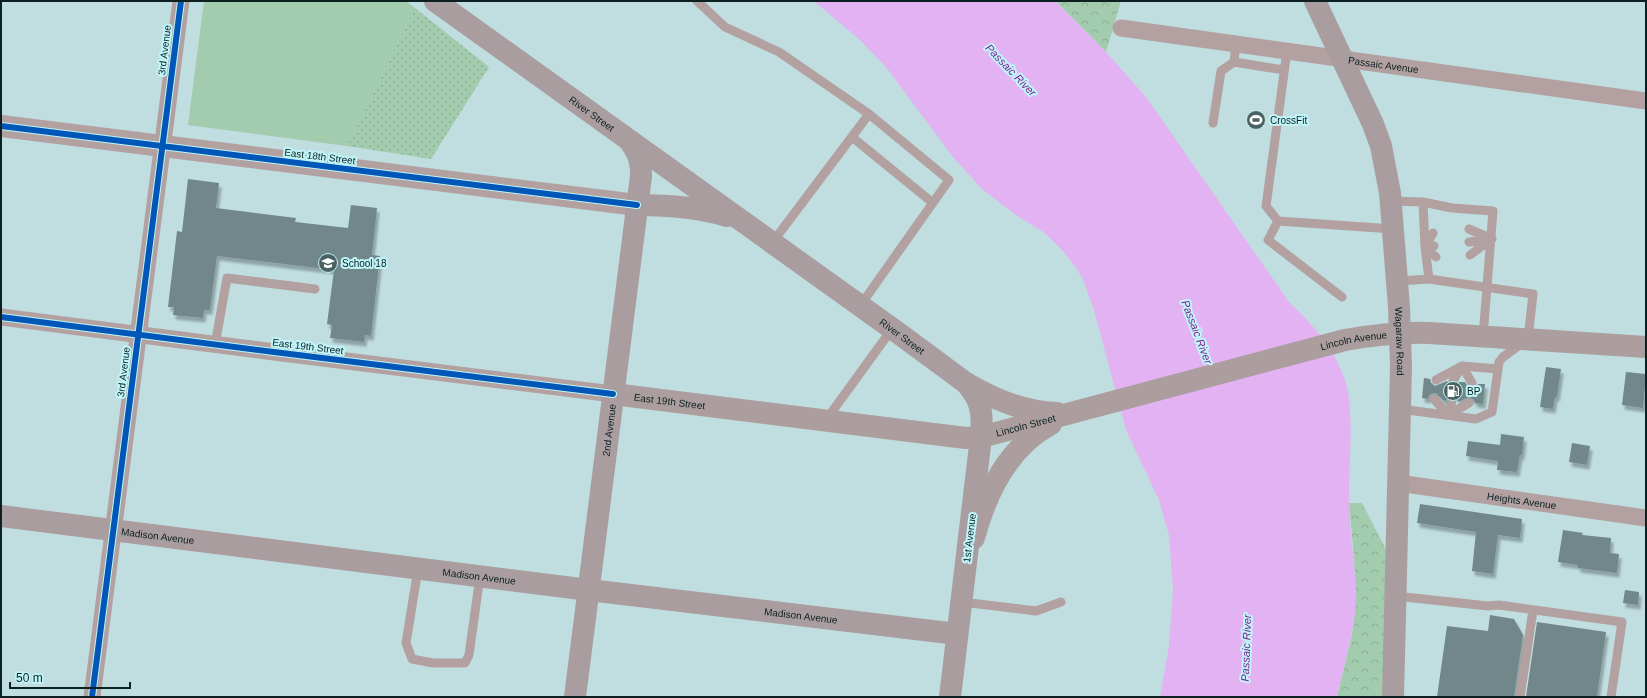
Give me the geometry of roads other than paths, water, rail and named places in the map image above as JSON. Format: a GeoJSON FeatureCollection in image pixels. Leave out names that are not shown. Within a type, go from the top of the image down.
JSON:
{"type":"FeatureCollection","features":[{"type":"Feature","properties":{"kind":"main road","name":"River Street"},"geometry":{"type":"LineString","coordinates":[[434,1],[966,383],[999,400],[1026,409],[1046,413],[1070,414]]}},
{"type":"Feature","properties":{"kind":"main road","name":"Wagaraw Road"},"geometry":{"type":"LineString","coordinates":[[1316,1],[1362,99],[1381,146],[1387,169],[1398,281],[1400,332],[1400,409],[1393,697]]}},
{"type":"Feature","properties":{"kind":"main road","name":"2nd Avenue"},"geometry":{"type":"LineString","coordinates":[[575,697],[641,176],[641,163],[638,153],[631,142]]}},
{"type":"Feature","properties":{"kind":"main road","name":"River Street"},"geometry":{"type":"LineString","coordinates":[[637,205],[668,206],[712,212],[730,217],[749,226]]}},
{"type":"Feature","properties":{"kind":"main road","name":"Lincoln Avenue"},"geometry":{"type":"LineString","coordinates":[[1070,414],[1345,340],[1400,332],[1646,346]]}},
{"type":"Feature","properties":{"kind":"main road","name":"1st Avenue"},"geometry":{"type":"LineString","coordinates":[[950,697],[981,438],[982,412],[979,401],[966,383]]}},
{"type":"Feature","properties":{"kind":"main road","name":"East 19th Street"},"geometry":{"type":"LineString","coordinates":[[613,394],[966,438],[981,438]]}},
{"type":"Feature","properties":{"kind":"main road","name":"Lincoln Street"},"geometry":{"type":"LineString","coordinates":[[981,438],[1070,414]]}},
{"type":"Feature","properties":{"kind":"main road"},"geometry":{"type":"LineString","coordinates":[[965,573],[977,527],[995,483],[1005,466],[1018,449],[1032,437],[1070,414]]}},
{"type":"Feature","properties":{"kind":"main road","name":"Madison Avenue"},"geometry":{"type":"LineString","coordinates":[[1,516],[589,590],[957,634]]}},
{"type":"Feature","properties":{"kind":"street","name":"3rd Avenue"},"geometry":{"type":"LineString","coordinates":[[92,697],[181,1]]}},
{"type":"Feature","properties":{"kind":"street","name":"Passaic Avenue"},"geometry":{"type":"LineString","coordinates":[[1121,28],[1646,101]]}},
{"type":"Feature","properties":{"kind":"street","name":"East 18th Street"},"geometry":{"type":"LineString","coordinates":[[1,126],[637,205]]}},
{"type":"Feature","properties":{"kind":"street","name":"East 19th Street"},"geometry":{"type":"LineString","coordinates":[[1,317],[613,394]]}},
{"type":"Feature","properties":{"kind":"street","name":"Heights Avenue"},"geometry":{"type":"LineString","coordinates":[[1398,483],[1646,518]]}},
{"type":"Feature","properties":{"kind":"lane"},"geometry":{"type":"LineString","coordinates":[[697,1],[725,27],[778,52],[869,114],[949,180],[860,306]]}},
{"type":"Feature","properties":{"kind":"lane"},"geometry":{"type":"LineString","coordinates":[[1234,62],[1236,44]]}},
{"type":"Feature","properties":{"kind":"lane"},"geometry":{"type":"LineString","coordinates":[[1287,51],[1266,206],[1278,221],[1393,229]]}},
{"type":"Feature","properties":{"kind":"lane"},"geometry":{"type":"LineString","coordinates":[[1213,123],[1221,71],[1234,62],[1284,70]]}},
{"type":"Feature","properties":{"kind":"lane"},"geometry":{"type":"LineString","coordinates":[[772,243],[869,114]]}},
{"type":"Feature","properties":{"kind":"lane"},"geometry":{"type":"LineString","coordinates":[[852,137],[933,203]]}},
{"type":"Feature","properties":{"kind":"lane"},"geometry":{"type":"LineString","coordinates":[[1390,201],[1422,202],[1452,208],[1493,211],[1492,239],[1483,336]]}},
{"type":"Feature","properties":{"kind":"lane"},"geometry":{"type":"LineString","coordinates":[[1422,202],[1428,279]]}},
{"type":"Feature","properties":{"kind":"lane"},"geometry":{"type":"LineString","coordinates":[[1278,221],[1268,240],[1342,297]]}},
{"type":"Feature","properties":{"kind":"lane"},"geometry":{"type":"LineString","coordinates":[[1469,229],[1492,239]]}},
{"type":"Feature","properties":{"kind":"lane"},"geometry":{"type":"LineString","coordinates":[[1425,247],[1433,233]]}},
{"type":"Feature","properties":{"kind":"lane"},"geometry":{"type":"LineString","coordinates":[[1469,242],[1492,239]]}},
{"type":"Feature","properties":{"kind":"lane"},"geometry":{"type":"LineString","coordinates":[[1470,255],[1492,239]]}},
{"type":"Feature","properties":{"kind":"lane"},"geometry":{"type":"LineString","coordinates":[[1425,247],[1434,246]]}},
{"type":"Feature","properties":{"kind":"lane"},"geometry":{"type":"LineString","coordinates":[[1425,247],[1436,257]]}},
{"type":"Feature","properties":{"kind":"lane"},"geometry":{"type":"LineString","coordinates":[[215,345],[227,278],[315,289]]}},
{"type":"Feature","properties":{"kind":"lane"},"geometry":{"type":"LineString","coordinates":[[1398,281],[1428,279],[1533,294],[1528,339],[1503,357],[1499,362],[1492,412],[1476,419],[1400,409]]}},
{"type":"Feature","properties":{"kind":"lane"},"geometry":{"type":"LineString","coordinates":[[826,420],[892,330]]}},
{"type":"Feature","properties":{"kind":"lane"},"geometry":{"type":"LineString","coordinates":[[1436,380],[1462,366],[1498,369]]}},
{"type":"Feature","properties":{"kind":"lane"},"geometry":{"type":"LineString","coordinates":[[1453,381],[1462,366]]}},
{"type":"Feature","properties":{"kind":"lane"},"geometry":{"type":"LineString","coordinates":[[1462,366],[1472,383]]}},
{"type":"Feature","properties":{"kind":"lane"},"geometry":{"type":"LineString","coordinates":[[1434,399],[1448,415]]}},
{"type":"Feature","properties":{"kind":"lane"},"geometry":{"type":"LineString","coordinates":[[1448,415],[1452,401]]}},
{"type":"Feature","properties":{"kind":"lane"},"geometry":{"type":"LineString","coordinates":[[1448,415],[1469,403]]}},
{"type":"Feature","properties":{"kind":"lane"},"geometry":{"type":"LineString","coordinates":[[418,568],[406,643],[412,659],[433,664],[465,663],[469,655],[480,576]]}},
{"type":"Feature","properties":{"kind":"lane"},"geometry":{"type":"LineString","coordinates":[[1395,596],[1488,606],[1499,605],[1622,622],[1611,697]]}},
{"type":"Feature","properties":{"kind":"lane"},"geometry":{"type":"LineString","coordinates":[[962,602],[1036,611],[1061,602]]}},
{"type":"Feature","properties":{"kind":"lane"},"geometry":{"type":"LineString","coordinates":[[1520,697],[1534,610]]}},
{"type":"Feature","properties":{"kind":"water","name":"Passaic River"},"geometry":{"type":"Polygon","coordinates":[[[814,1],[1055,1],[1106,52],[1146,97],[1289,302],[1321,336],[1334,355],[1344,377],[1349,402],[1351,433],[1349,507],[1356,596],[1352,633],[1337,697],[1160,697],[1169,646],[1173,589],[1169,535],[1159,500],[1126,430],[1094,310],[1082,277],[1065,253],[1045,233],[1016,215],[982,189],[953,157],[886,67],[860,40],[814,1]]]}},
{"type":"Feature","properties":{"kind":"place","name":"CrossFit"},"geometry":{"type":"Point","coordinates":[1256,120]}},
{"type":"Feature","properties":{"kind":"place","name":"School 18"},"geometry":{"type":"Point","coordinates":[328,263]}},
{"type":"Feature","properties":{"kind":"place","name":"BP"},"geometry":{"type":"Point","coordinates":[1453,391]}}]}
